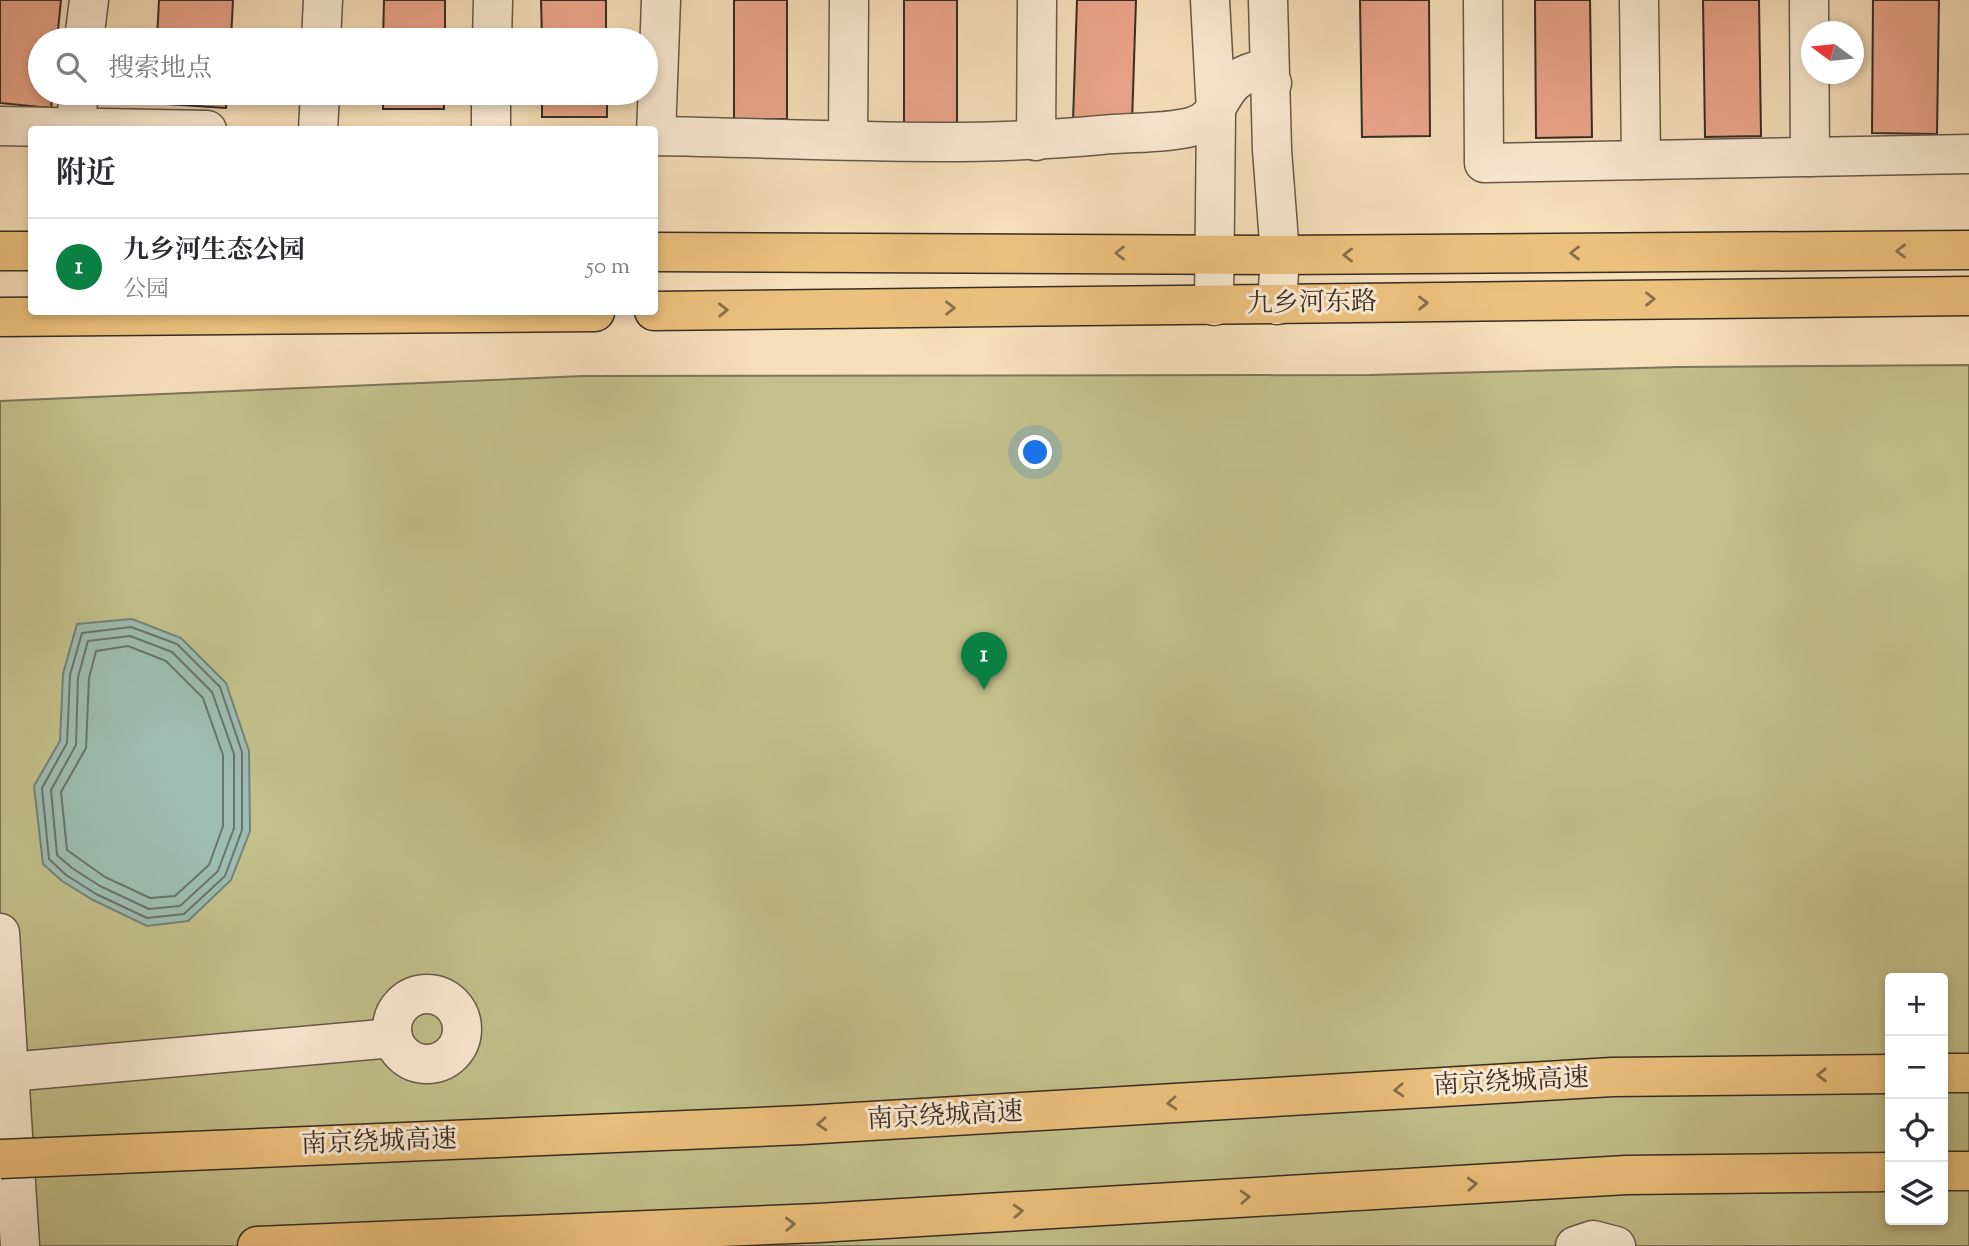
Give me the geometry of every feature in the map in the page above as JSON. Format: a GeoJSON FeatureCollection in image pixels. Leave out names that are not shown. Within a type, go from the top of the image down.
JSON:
{"type":"FeatureCollection","features":[{"type":"Feature","properties":{"kind":"main road","name":"九乡河东路"},"geometry":{"type":"LineString","coordinates":[[658,252],[1280,255],[1969,250]]}},
{"type":"Feature","properties":{"kind":"main road"},"geometry":{"type":"LineString","coordinates":[[0,251],[28,251]]}},
{"type":"Feature","properties":{"kind":"main road","name":"九乡河东路"},"geometry":{"type":"LineString","coordinates":[[658,311],[1969,296]]}},
{"type":"Feature","properties":{"kind":"main road"},"geometry":{"type":"LineString","coordinates":[[0,317],[238,315]]}},
{"type":"Feature","properties":{"kind":"main road"},"geometry":{"type":"LineString","coordinates":[[1948,1073],[1969,1073]]}},
{"type":"Feature","properties":{"kind":"main road","name":"南京绕城高速"},"geometry":{"type":"LineString","coordinates":[[0,1159],[803,1125],[1612,1077],[1885,1074]]}},
{"type":"Feature","properties":{"kind":"main road"},"geometry":{"type":"LineString","coordinates":[[1948,1171],[1969,1171]]}},
{"type":"Feature","properties":{"kind":"main road"},"geometry":{"type":"LineString","coordinates":[[257,1246],[818,1223],[1626,1175],[1885,1172]]}},
{"type":"Feature","properties":{"kind":"street"},"geometry":{"type":"LineString","coordinates":[[86,28],[89,0]]}},
{"type":"Feature","properties":{"kind":"street"},"geometry":{"type":"LineString","coordinates":[[322,28],[323,0]]}},
{"type":"Feature","properties":{"kind":"street"},"geometry":{"type":"LineString","coordinates":[[492,28],[493,0]]}},
{"type":"Feature","properties":{"kind":"street"},"geometry":{"type":"LineString","coordinates":[[658,68],[661,0]]}},
{"type":"Feature","properties":{"kind":"street"},"geometry":{"type":"LineString","coordinates":[[848,139],[849,0]]}},
{"type":"Feature","properties":{"kind":"street"},"geometry":{"type":"LineString","coordinates":[[1036,141],[1037,0]]}},
{"type":"Feature","properties":{"kind":"street"},"geometry":{"type":"LineString","coordinates":[[1210,0],[1216,111],[1214,306]]}},
{"type":"Feature","properties":{"kind":"street"},"geometry":{"type":"LineString","coordinates":[[1268,0],[1272,150],[1280,255],[1277,305]]}},
{"type":"Feature","properties":{"kind":"street"},"geometry":{"type":"LineString","coordinates":[[1482,0],[1484,163],[1969,154]]}},
{"type":"Feature","properties":{"kind":"street"},"geometry":{"type":"LineString","coordinates":[[1639,0],[1641,160]]}},
{"type":"Feature","properties":{"kind":"street"},"geometry":{"type":"LineString","coordinates":[[1809,0],[1810,157]]}},
{"type":"Feature","properties":{"kind":"street"},"geometry":{"type":"LineString","coordinates":[[658,136],[1036,141],[1194,126],[1216,111],[1227,87],[1240,75],[1256,71],[1272,83]]}},
{"type":"Feature","properties":{"kind":"street"},"geometry":{"type":"LineString","coordinates":[[318,126],[319,105]]}},
{"type":"Feature","properties":{"kind":"street"},"geometry":{"type":"LineString","coordinates":[[491,105],[491,126]]}},
{"type":"Feature","properties":{"kind":"street"},"geometry":{"type":"LineString","coordinates":[[655,126],[656,105]]}},
{"type":"Feature","properties":{"kind":"street"},"geometry":{"type":"LineString","coordinates":[[0,126],[77,110],[181,126]]}},
{"type":"Feature","properties":{"kind":"street"},"geometry":{"type":"LineString","coordinates":[[0,933],[20,1246]]}},
{"type":"Feature","properties":{"kind":"street"},"geometry":{"type":"LineString","coordinates":[[9,1072],[393,1038]]}},
{"type":"Feature","properties":{"kind":"street"},"geometry":{"type":"LineString","coordinates":[[1575,1246],[1593,1240],[1616,1246]]}},
{"type":"Feature","properties":{"kind":"shaded area"},"geometry":{"type":"Polygon","coordinates":[[[1969,365],[1969,1246],[0,1246],[0,401],[583,376],[1369,375],[1679,367],[1969,365]]]}},
{"type":"Feature","properties":{"kind":"water"},"geometry":{"type":"Polygon","coordinates":[[[132,619],[181,638],[226,683],[249,751],[250,831],[231,880],[188,921],[147,926],[93,900],[62,881],[43,864],[34,786],[60,741],[63,674],[77,624],[132,619]]]}},
{"type":"Feature","properties":{"kind":"building"},"geometry":{"type":"Polygon","coordinates":[[[0,0],[61,0],[58,28],[28,28],[28,105],[51,105],[51,108],[0,103],[0,0]]]}},
{"type":"Feature","properties":{"kind":"building"},"geometry":{"type":"Polygon","coordinates":[[[159,0],[233,0],[232,28],[158,28],[159,0]]]}},
{"type":"Feature","properties":{"kind":"building"},"geometry":{"type":"Polygon","coordinates":[[[384,0],[445,0],[445,28],[383,28],[384,0]]]}},
{"type":"Feature","properties":{"kind":"building"},"geometry":{"type":"Polygon","coordinates":[[[541,0],[606,0],[606,28],[542,28],[541,0]]]}},
{"type":"Feature","properties":{"kind":"building"},"geometry":{"type":"Polygon","coordinates":[[[734,0],[787,0],[787,119],[734,119],[734,0]]]}},
{"type":"Feature","properties":{"kind":"building"},"geometry":{"type":"Polygon","coordinates":[[[904,0],[957,0],[957,125],[904,125],[904,0]]]}},
{"type":"Feature","properties":{"kind":"building"},"geometry":{"type":"Polygon","coordinates":[[[1077,0],[1136,0],[1132,123],[1073,121],[1077,0]]]}},
{"type":"Feature","properties":{"kind":"building"},"geometry":{"type":"Polygon","coordinates":[[[1360,0],[1429,0],[1430,136],[1362,137],[1360,0]]]}},
{"type":"Feature","properties":{"kind":"building"},"geometry":{"type":"Polygon","coordinates":[[[1535,0],[1590,0],[1592,137],[1536,138],[1535,0]]]}},
{"type":"Feature","properties":{"kind":"building"},"geometry":{"type":"Polygon","coordinates":[[[1703,0],[1759,0],[1761,136],[1705,137],[1703,0]]]}},
{"type":"Feature","properties":{"kind":"building"},"geometry":{"type":"Polygon","coordinates":[[[1873,0],[1939,0],[1937,134],[1872,133],[1873,0]]]}},
{"type":"Feature","properties":{"kind":"building"},"geometry":{"type":"Polygon","coordinates":[[[182,105],[226,105],[226,108],[182,105]]]}},
{"type":"Feature","properties":{"kind":"building"},"geometry":{"type":"Polygon","coordinates":[[[383,105],[444,105],[444,109],[383,109],[383,105]]]}},
{"type":"Feature","properties":{"kind":"building"},"geometry":{"type":"Polygon","coordinates":[[[542,105],[607,105],[607,117],[542,117],[542,105]]]}},
{"type":"Feature","properties":{"kind":"place","name":"九乡河生态公园"},"geometry":{"type":"Point","coordinates":[984,690]}}]}
